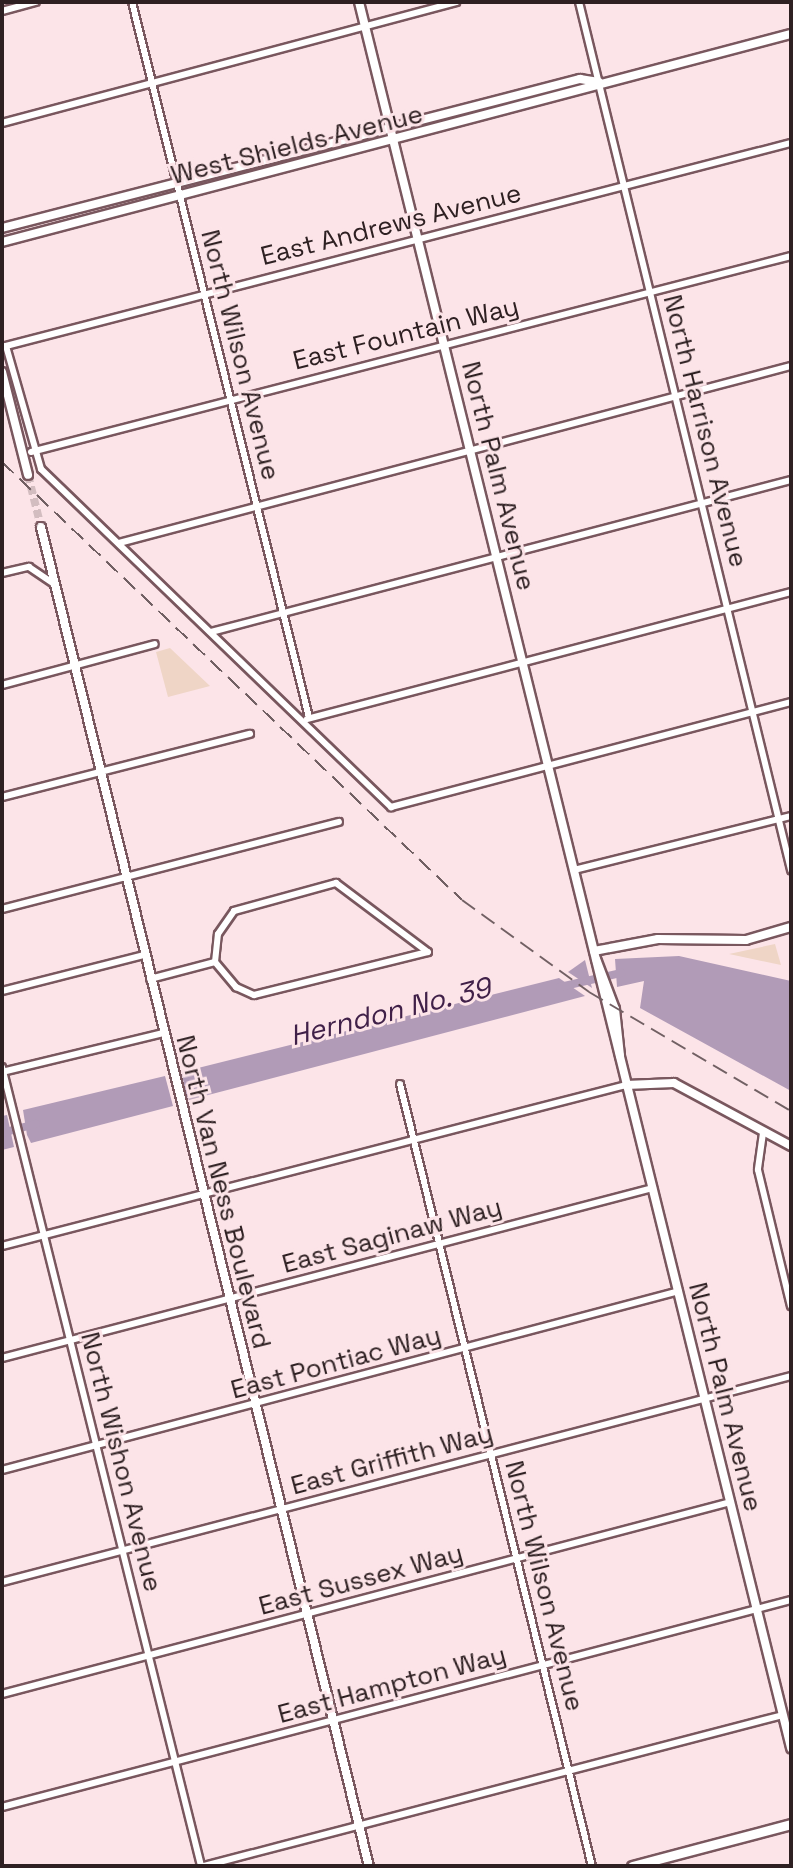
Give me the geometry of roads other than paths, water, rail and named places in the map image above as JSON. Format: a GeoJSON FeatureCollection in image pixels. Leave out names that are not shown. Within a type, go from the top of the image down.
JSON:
{"type":"FeatureCollection","features":[{"type":"Feature","properties":{"kind":"main road","name":"North Palm Avenue"},"geometry":{"type":"LineString","coordinates":[[359,2],[548,768],[597,961],[609,988],[626,1085],[791,1748]]}},
{"type":"Feature","properties":{"kind":"main road","name":"West Shields Avenue"},"geometry":{"type":"LineString","coordinates":[[2,242],[584,92],[600,82],[791,34]]}},
{"type":"Feature","properties":{"kind":"main road","name":"West Shields Avenue"},"geometry":{"type":"LineString","coordinates":[[2,228],[580,79],[600,82]]}},
{"type":"Feature","properties":{"kind":"main road"},"geometry":{"type":"LineString","coordinates":[[2,372],[28,475]]}},
{"type":"Feature","properties":{"kind":"main road","name":"North Van Ness Boulevard"},"geometry":{"type":"LineString","coordinates":[[41,527],[369,1866]]}},
{"type":"Feature","properties":{"kind":"main road"},"geometry":{"type":"LineString","coordinates":[[597,961],[658,939],[746,940],[791,927]]}},
{"type":"Feature","properties":{"kind":"main road","name":"North Palm Avenue"},"geometry":{"type":"LineString","coordinates":[[597,961],[599,989],[620,1056]]}},
{"type":"Feature","properties":{"kind":"main road"},"geometry":{"type":"LineString","coordinates":[[626,1085],[674,1083],[791,1146]]}},
{"type":"Feature","properties":{"kind":"main road"},"geometry":{"type":"LineString","coordinates":[[632,1866],[791,1824]]}},
{"type":"Feature","properties":{"kind":"street"},"geometry":{"type":"LineString","coordinates":[[2,11],[36,2]]}},
{"type":"Feature","properties":{"kind":"street","name":"North Wilson Avenue"},"geometry":{"type":"LineString","coordinates":[[132,2],[284,612],[306,719]]}},
{"type":"Feature","properties":{"kind":"street"},"geometry":{"type":"LineString","coordinates":[[2,123],[456,2]]}},
{"type":"Feature","properties":{"kind":"street","name":"North Harrison Avenue"},"geometry":{"type":"LineString","coordinates":[[579,2],[627,185],[674,397],[791,870]]}},
{"type":"Feature","properties":{"kind":"street","name":"East Andrews Avenue"},"geometry":{"type":"LineString","coordinates":[[4,347],[791,143]]}},
{"type":"Feature","properties":{"kind":"street","name":"East Fountain Way"},"geometry":{"type":"LineString","coordinates":[[31,452],[791,256]]}},
{"type":"Feature","properties":{"kind":"street"},"geometry":{"type":"LineString","coordinates":[[4,347],[31,452],[119,543],[306,719],[391,807],[791,702]]}},
{"type":"Feature","properties":{"kind":"street"},"geometry":{"type":"LineString","coordinates":[[119,543],[791,366]]}},
{"type":"Feature","properties":{"kind":"street"},"geometry":{"type":"LineString","coordinates":[[5,385],[17,402]]}},
{"type":"Feature","properties":{"kind":"street"},"geometry":{"type":"LineString","coordinates":[[211,632],[791,480]]}},
{"type":"Feature","properties":{"kind":"street"},"geometry":{"type":"LineString","coordinates":[[2,573],[29,567],[53,583]]}},
{"type":"Feature","properties":{"kind":"street"},"geometry":{"type":"LineString","coordinates":[[306,719],[791,592]]}},
{"type":"Feature","properties":{"kind":"street"},"geometry":{"type":"LineString","coordinates":[[2,685],[155,644]]}},
{"type":"Feature","properties":{"kind":"street"},"geometry":{"type":"LineString","coordinates":[[2,797],[250,734]]}},
{"type":"Feature","properties":{"kind":"street"},"geometry":{"type":"LineString","coordinates":[[574,870],[791,816]]}},
{"type":"Feature","properties":{"kind":"street"},"geometry":{"type":"LineString","coordinates":[[2,909],[339,822]]}},
{"type":"Feature","properties":{"kind":"street"},"geometry":{"type":"LineString","coordinates":[[325,885],[348,886],[428,952],[254,995],[236,987],[215,962],[218,934],[234,911],[325,885]]}},
{"type":"Feature","properties":{"kind":"street"},"geometry":{"type":"LineString","coordinates":[[2,991],[144,955]]}},
{"type":"Feature","properties":{"kind":"street"},"geometry":{"type":"LineString","coordinates":[[150,979],[215,962]]}},
{"type":"Feature","properties":{"kind":"street"},"geometry":{"type":"LineString","coordinates":[[2,1071],[163,1033]]}},
{"type":"Feature","properties":{"kind":"street","name":"North Wishon Avenue"},"geometry":{"type":"LineString","coordinates":[[2,1071],[202,1866]]}},
{"type":"Feature","properties":{"kind":"street","name":"North Wilson Avenue"},"geometry":{"type":"LineString","coordinates":[[400,1084],[592,1866]]}},
{"type":"Feature","properties":{"kind":"street"},"geometry":{"type":"LineString","coordinates":[[2,1246],[626,1085]]}},
{"type":"Feature","properties":{"kind":"street"},"geometry":{"type":"LineString","coordinates":[[763,1133],[758,1170],[791,1306]]}},
{"type":"Feature","properties":{"kind":"street","name":"East Saginaw Way"},"geometry":{"type":"LineString","coordinates":[[2,1358],[653,1188]]}},
{"type":"Feature","properties":{"kind":"street","name":"East Pontiac Way"},"geometry":{"type":"LineString","coordinates":[[2,1470],[679,1291]]}},
{"type":"Feature","properties":{"kind":"street","name":"East Griffith Way"},"geometry":{"type":"LineString","coordinates":[[2,1582],[791,1376]]}},
{"type":"Feature","properties":{"kind":"street","name":"East Sussex Way"},"geometry":{"type":"LineString","coordinates":[[2,1694],[730,1502]]}},
{"type":"Feature","properties":{"kind":"street","name":"East Hampton Way"},"geometry":{"type":"LineString","coordinates":[[2,1807],[791,1600]]}},
{"type":"Feature","properties":{"kind":"street"},"geometry":{"type":"LineString","coordinates":[[202,1866],[783,1715]]}},
{"type":"Feature","properties":{"kind":"waterway","name":"Herndon No. 39"},"geometry":{"type":"LineString","coordinates":[[560,987],[621,973]]}},
{"type":"Feature","properties":{"kind":"waterway","name":"Herndon No. 39"},"geometry":{"type":"LineString","coordinates":[[2,1133],[36,1124]]}},
{"type":"Feature","properties":{"kind":"tunnel"},"geometry":{"type":"LineString","coordinates":[[28,475],[41,527]]}},
{"type":"Feature","properties":{"kind":"railway"},"geometry":{"type":"LineString","coordinates":[[2,462],[462,900],[589,992],[791,1111]]}}]}
